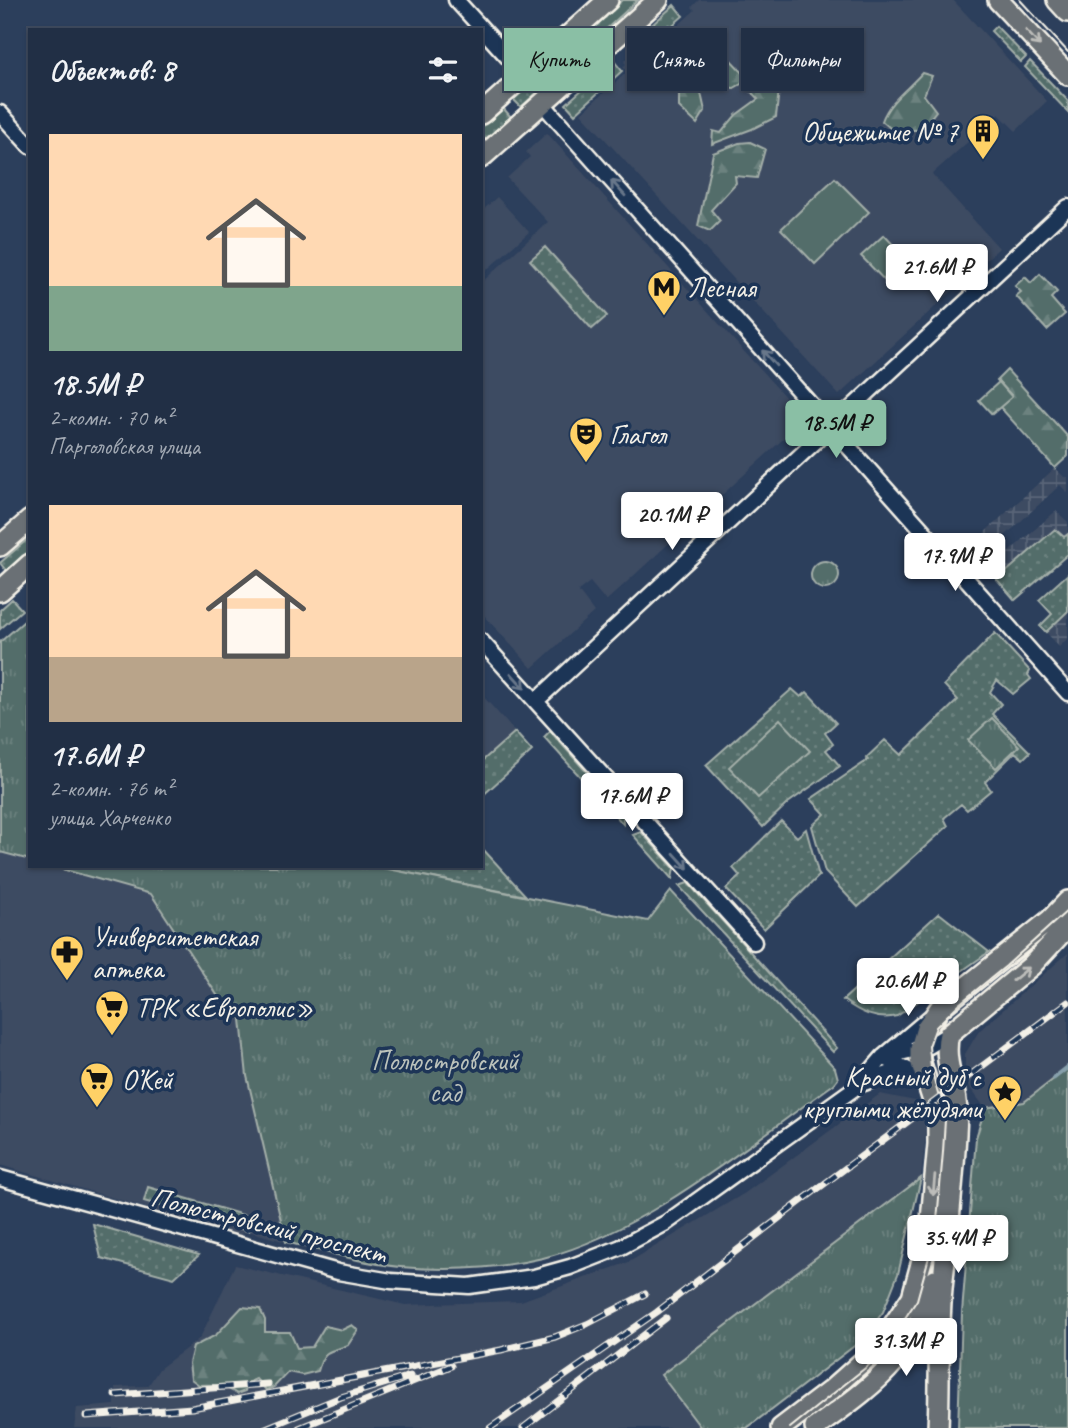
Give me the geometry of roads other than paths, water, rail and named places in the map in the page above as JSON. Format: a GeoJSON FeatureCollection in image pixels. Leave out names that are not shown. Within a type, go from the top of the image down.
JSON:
{"type":"FeatureCollection","features":[{"type":"Feature","properties":{"kind":"main road"},"geometry":{"type":"LineString","coordinates":[[577,28],[608,0]]}},
{"type":"Feature","properties":{"kind":"main road"},"geometry":{"type":"LineString","coordinates":[[483,156],[658,0]]}},
{"type":"Feature","properties":{"kind":"main road"},"geometry":{"type":"LineString","coordinates":[[998,0],[1068,75]]}},
{"type":"Feature","properties":{"kind":"main road"},"geometry":{"type":"LineString","coordinates":[[1056,0],[1068,12]]}},
{"type":"Feature","properties":{"kind":"main road"},"geometry":{"type":"LineString","coordinates":[[483,112],[506,91]]}},
{"type":"Feature","properties":{"kind":"main road"},"geometry":{"type":"LineString","coordinates":[[0,547],[28,522]]}},
{"type":"Feature","properties":{"kind":"main road"},"geometry":{"type":"LineString","coordinates":[[0,591],[28,566]]}},
{"type":"Feature","properties":{"kind":"main road"},"geometry":{"type":"LineString","coordinates":[[938,1428],[942,1292],[938,1117],[920,1060],[920,1049],[926,1028],[940,1008],[1050,920],[1068,901]]}},
{"type":"Feature","properties":{"kind":"main road"},"geometry":{"type":"LineString","coordinates":[[815,1428],[857,1397],[896,1361],[928,1304],[957,1110],[946,1048],[949,1034],[1031,965],[1068,926]]}},
{"type":"Feature","properties":{"kind":"main road"},"geometry":{"type":"LineString","coordinates":[[780,1428],[831,1390],[878,1348],[912,1297],[939,1233]]}},
{"type":"Feature","properties":{"kind":"street"},"geometry":{"type":"LineString","coordinates":[[456,0],[481,28]]}},
{"type":"Feature","properties":{"kind":"street"},"geometry":{"type":"LineString","coordinates":[[483,30],[504,53]]}},
{"type":"Feature","properties":{"kind":"street"},"geometry":{"type":"LineString","coordinates":[[542,103],[1068,693]]}},
{"type":"Feature","properties":{"kind":"street"},"geometry":{"type":"LineString","coordinates":[[0,113],[28,144]]}},
{"type":"Feature","properties":{"kind":"street"},"geometry":{"type":"LineString","coordinates":[[536,701],[1068,207]]}},
{"type":"Feature","properties":{"kind":"street"},"geometry":{"type":"LineString","coordinates":[[483,643],[754,942]]}},
{"type":"Feature","properties":{"kind":"street","name":"Полюстровский проспект"},"geometry":{"type":"LineString","coordinates":[[0,1178],[338,1272],[391,1281],[469,1286],[534,1277],[570,1267],[621,1247],[666,1223],[859,1085],[883,1058],[940,1008]]}},
{"type":"Feature","properties":{"kind":"street"},"geometry":{"type":"LineString","coordinates":[[883,1058],[920,1049],[949,1034]]}},
{"type":"Feature","properties":{"kind":"street"},"geometry":{"type":"LineString","coordinates":[[883,1058],[916,1074],[932,1095]]}},
{"type":"Feature","properties":{"kind":"street"},"geometry":{"type":"LineString","coordinates":[[859,1085],[904,1068]]}},
{"type":"Feature","properties":{"kind":"waterway"},"geometry":{"type":"LineString","coordinates":[[1054,1078],[1068,1067]]}},
{"type":"Feature","properties":{"kind":"tram line"},"geometry":{"type":"LineString","coordinates":[[1020,0],[1068,52]]}},
{"type":"Feature","properties":{"kind":"tram line"},"geometry":{"type":"LineString","coordinates":[[790,1428],[879,1357],[917,1300],[936,1232],[943,1152],[945,1120],[931,1068],[929,1046],[936,1027],[1068,910]]}},
{"type":"Feature","properties":{"kind":"railway"},"geometry":{"type":"LineString","coordinates":[[490,1428],[657,1312],[1068,1002]]}},
{"type":"Feature","properties":{"kind":"railway"},"geometry":{"type":"LineString","coordinates":[[86,1416],[192,1408],[501,1350],[555,1337],[645,1294]]}},
{"type":"Feature","properties":{"kind":"railway"},"geometry":{"type":"LineString","coordinates":[[523,1428],[666,1318]]}},
{"type":"Feature","properties":{"kind":"railway"},"geometry":{"type":"LineString","coordinates":[[299,1428],[451,1366]]}},
{"type":"Feature","properties":{"kind":"railway"},"geometry":{"type":"LineString","coordinates":[[266,1428],[341,1397],[410,1376]]}},
{"type":"Feature","properties":{"kind":"railway"},"geometry":{"type":"LineString","coordinates":[[115,1395],[268,1384]]}},
{"type":"Feature","properties":{"kind":"place","name":"Общежитие № 7"},"geometry":{"type":"Point","coordinates":[983,161]}},
{"type":"Feature","properties":{"kind":"place","name":"Лесная"},"geometry":{"type":"Point","coordinates":[664,317]}},
{"type":"Feature","properties":{"kind":"place","name":"Глагол"},"geometry":{"type":"Point","coordinates":[586,464]}},
{"type":"Feature","properties":{"kind":"place","name":"Университетская аптека"},"geometry":{"type":"Point","coordinates":[67,982]}},
{"type":"Feature","properties":{"kind":"place","name":"ТРК «Европолис»"},"geometry":{"type":"Point","coordinates":[112,1037]}},
{"type":"Feature","properties":{"kind":"place","name":"О’Кей"},"geometry":{"type":"Point","coordinates":[97,1109]}},
{"type":"Feature","properties":{"kind":"place","name":"Красный дуб с круглыми жёлудями"},"geometry":{"type":"Point","coordinates":[1005,1122]}},
{"type":"Feature","properties":{"kind":"park label","name":"Полюстровский сад"},"geometry":{"type":"Point","coordinates":[445,1076]}}]}
